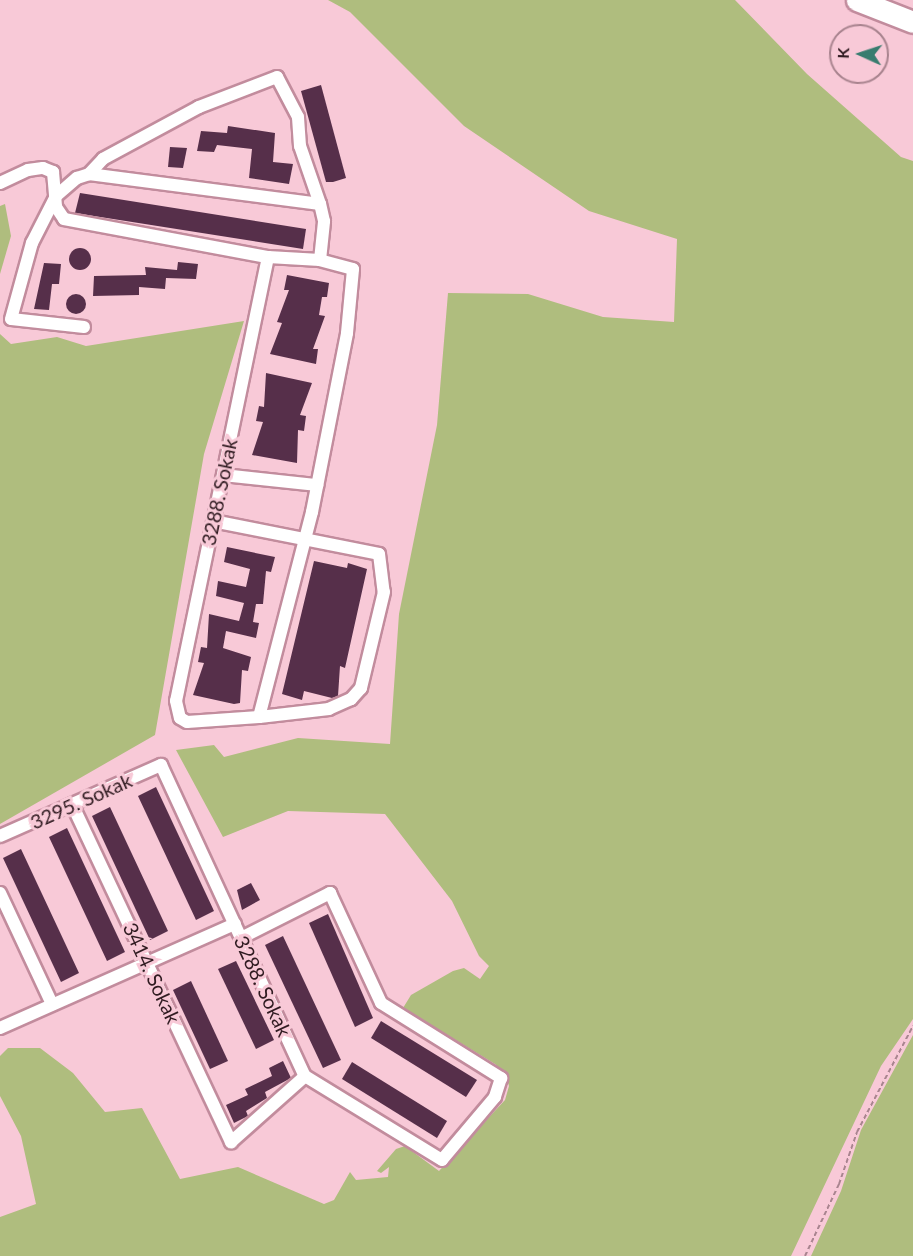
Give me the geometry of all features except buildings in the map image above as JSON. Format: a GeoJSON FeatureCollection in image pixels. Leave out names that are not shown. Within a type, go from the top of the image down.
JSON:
{"type":"FeatureCollection","features":[{"type":"Feature","properties":{"kind":"highway"},"geometry":{"type":"LineString","coordinates":[[857,0],[913,22]]}},
{"type":"Feature","properties":{"kind":"street"},"geometry":{"type":"LineString","coordinates":[[89,174],[103,159],[199,106],[277,77],[298,117],[300,146],[324,221],[320,260]]}},
{"type":"Feature","properties":{"kind":"street"},"geometry":{"type":"LineString","coordinates":[[0,183],[28,170],[43,168],[54,172],[56,207],[64,219],[268,257],[320,260],[353,269],[347,333],[317,485],[303,538],[259,717],[329,709],[351,699],[361,688],[382,603],[384,592],[379,554],[303,538],[213,521]]}},
{"type":"Feature","properties":{"kind":"street"},"geometry":{"type":"LineString","coordinates":[[84,327],[11,319],[32,243],[56,196],[77,178],[89,174],[320,204]]}},
{"type":"Feature","properties":{"kind":"street","name":"3288. Sokak"},"geometry":{"type":"LineString","coordinates":[[259,717],[187,722],[180,718],[176,700],[268,257]]}},
{"type":"Feature","properties":{"kind":"street"},"geometry":{"type":"LineString","coordinates":[[223,475],[317,485]]}},
{"type":"Feature","properties":{"kind":"street","name":"3288. Sokak"},"geometry":{"type":"LineString","coordinates":[[161,765],[305,1076]]}},
{"type":"Feature","properties":{"kind":"street","name":"3295. Sokak"},"geometry":{"type":"LineString","coordinates":[[0,836],[161,765]]}},
{"type":"Feature","properties":{"kind":"street","name":"3414. Sokak"},"geometry":{"type":"LineString","coordinates":[[72,804],[231,1142],[305,1076]]}},
{"type":"Feature","properties":{"kind":"street"},"geometry":{"type":"LineString","coordinates":[[0,893],[52,1004]]}},
{"type":"Feature","properties":{"kind":"street"},"geometry":{"type":"LineString","coordinates":[[241,938],[330,893],[381,1003],[501,1078],[495,1097],[442,1160],[305,1076]]}},
{"type":"Feature","properties":{"kind":"street"},"geometry":{"type":"LineString","coordinates":[[0,1028],[235,924]]}},
{"type":"Feature","properties":{"kind":"path"},"geometry":{"type":"LineString","coordinates":[[805,1256],[839,1184],[862,1122],[913,1026]]}},
{"type":"Feature","properties":{"kind":"green space"},"geometry":{"type":"Polygon","coordinates":[[[328,0],[735,0],[807,74],[901,157],[913,161],[913,1019],[881,1066],[791,1256],[0,1256],[0,1217],[36,1204],[21,1136],[0,1096],[0,1056],[8,1048],[40,1048],[73,1073],[105,1112],[142,1108],[180,1179],[238,1167],[324,1204],[334,1200],[350,1172],[356,1180],[388,1177],[389,1167],[381,1173],[377,1171],[396,1149],[405,1146],[439,1171],[505,1100],[509,1086],[505,1073],[495,1064],[403,1008],[411,995],[453,971],[464,968],[480,979],[489,966],[479,956],[452,901],[385,814],[288,811],[223,837],[176,750],[214,745],[224,757],[298,738],[390,744],[399,614],[437,425],[448,293],[528,294],[603,317],[674,322],[677,239],[589,211],[464,126],[350,12],[328,0]]]}},
{"type":"Feature","properties":{"kind":"green space"},"geometry":{"type":"Polygon","coordinates":[[[5,204],[11,236],[0,274],[0,206],[5,204]]]}},
{"type":"Feature","properties":{"kind":"green space"},"geometry":{"type":"Polygon","coordinates":[[[244,321],[204,454],[155,735],[0,824],[0,334],[11,344],[57,337],[86,346],[244,321]]]}},
{"type":"Feature","properties":{"kind":"green space"},"geometry":{"type":"Polygon","coordinates":[[[913,1035],[913,1256],[811,1256],[841,1191],[861,1130],[913,1035]]]}}]}
